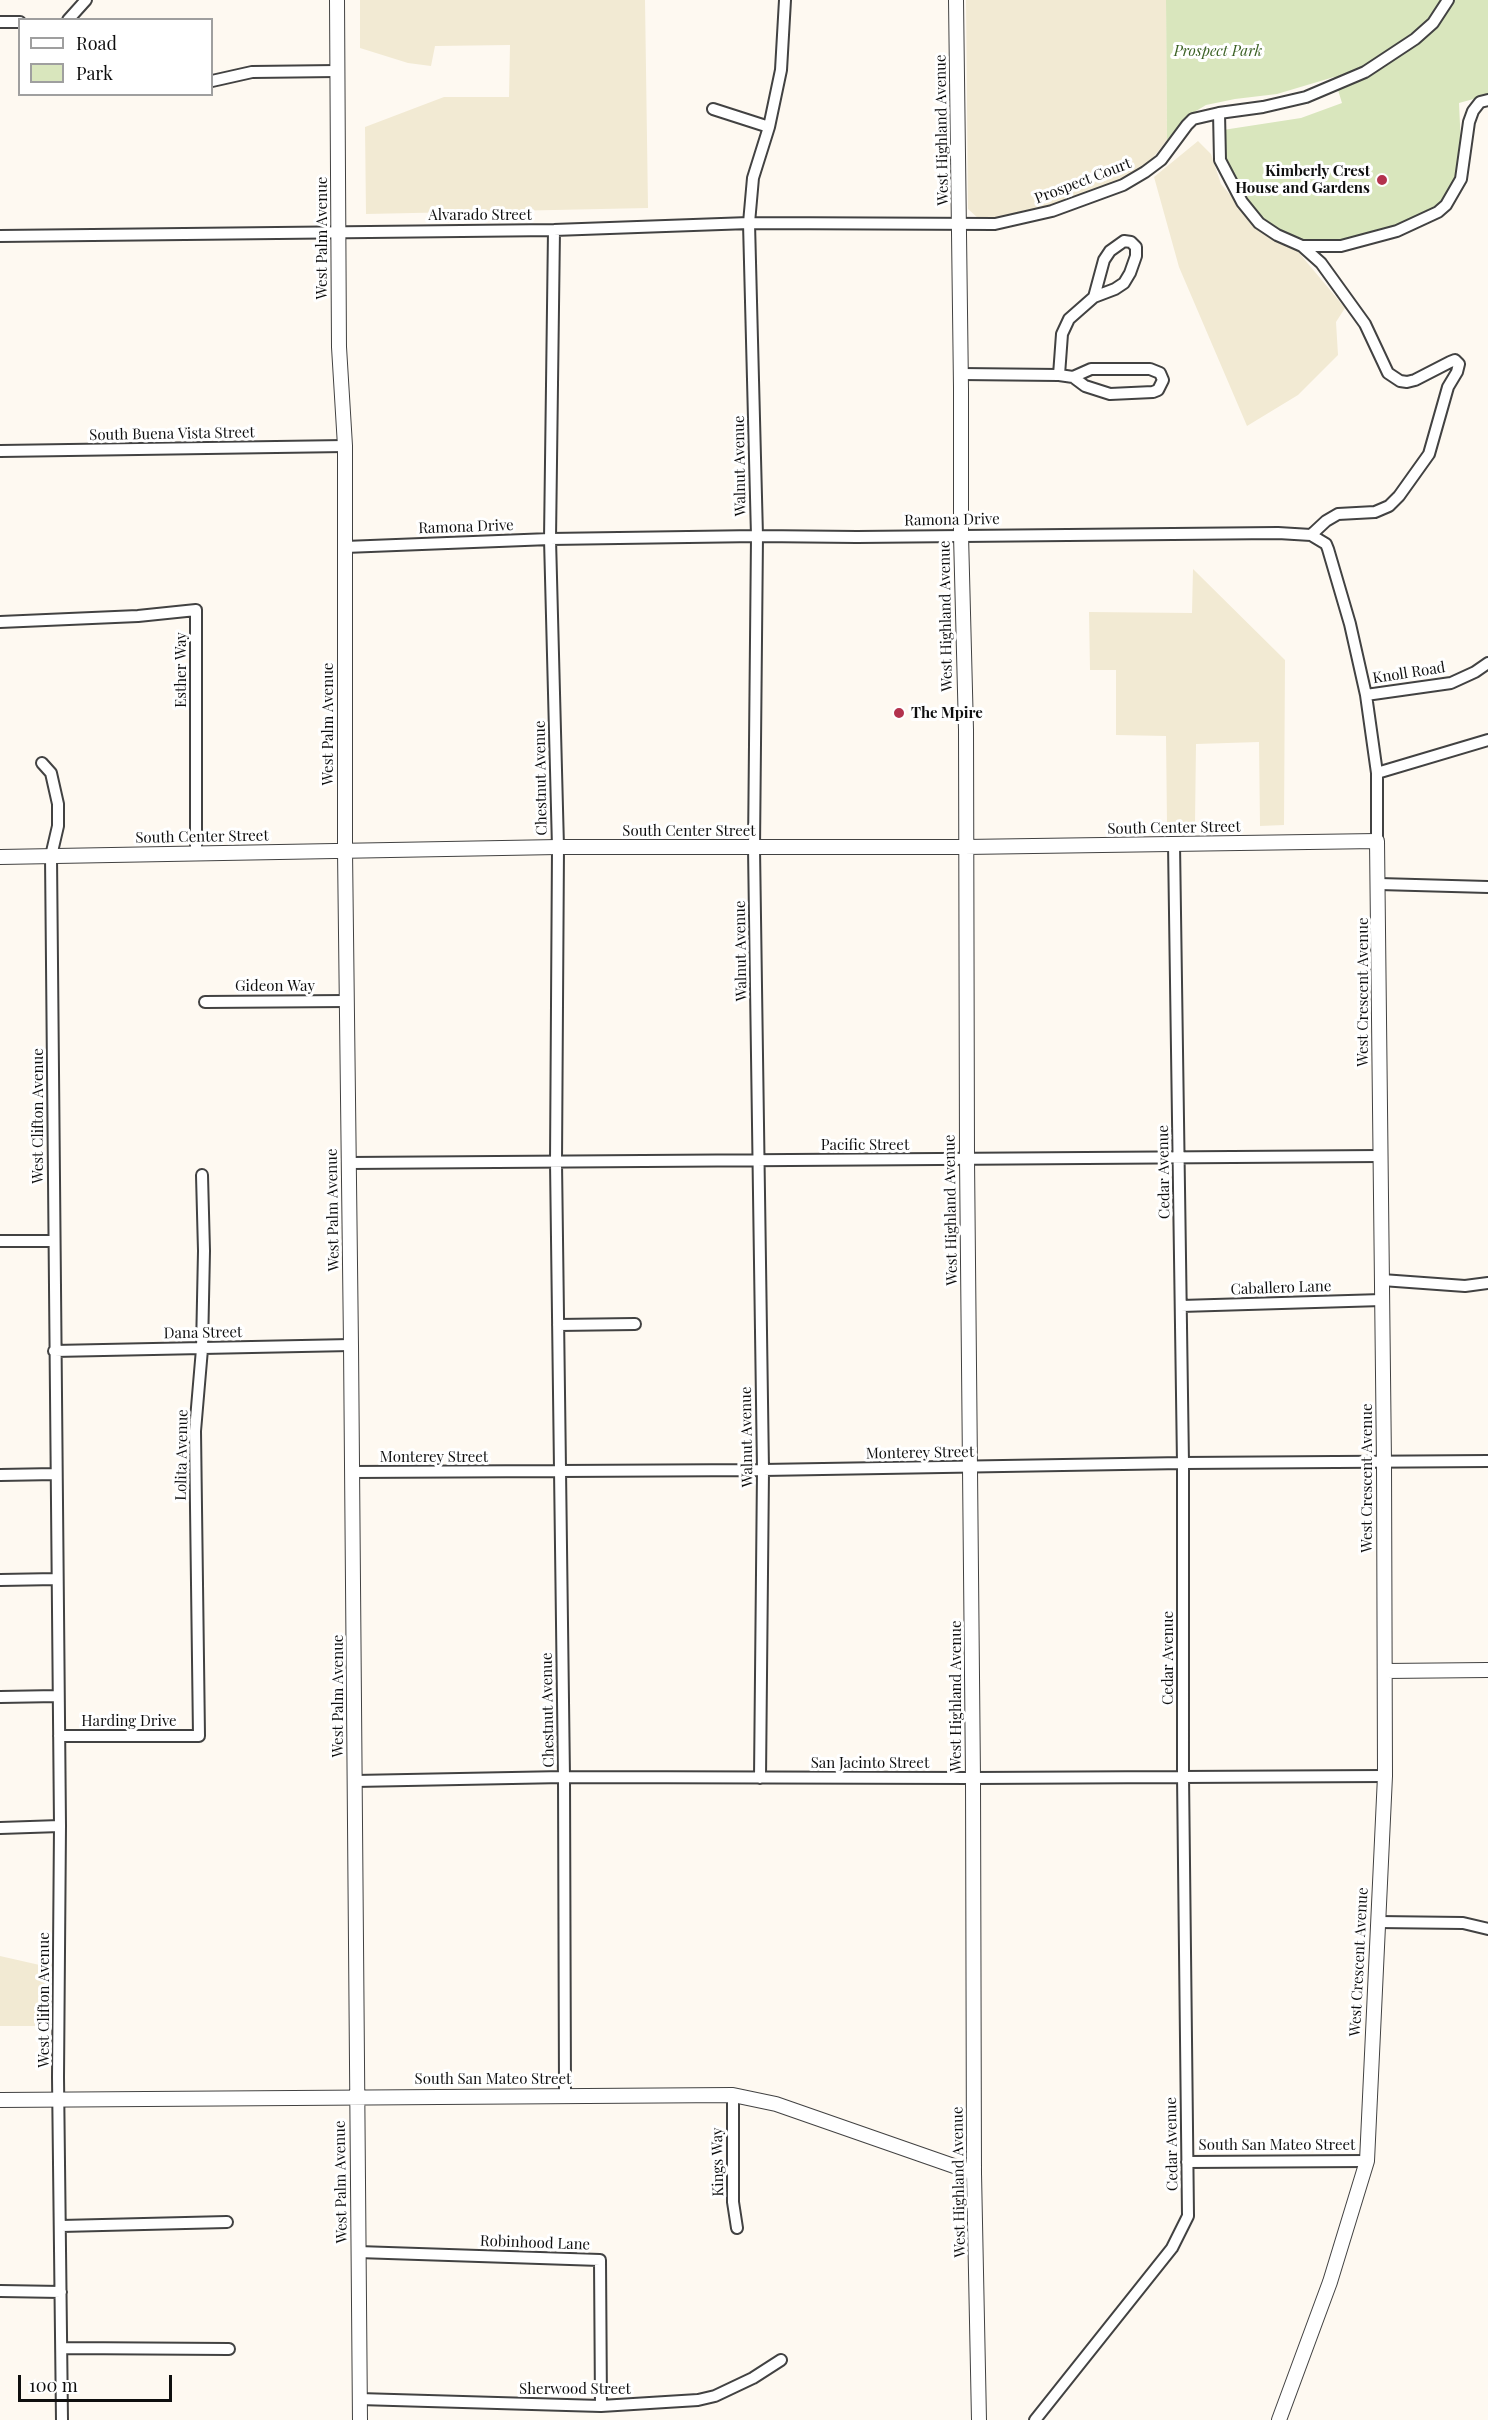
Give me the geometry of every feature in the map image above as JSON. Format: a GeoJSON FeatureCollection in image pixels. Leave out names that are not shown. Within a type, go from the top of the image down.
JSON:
{"type":"FeatureCollection","features":[{"type":"Feature","properties":{"kind":"street"},"geometry":{"type":"LineString","coordinates":[[70,18],[86,0]]}},
{"type":"Feature","properties":{"kind":"street","name":"West Palm Avenue"},"geometry":{"type":"LineString","coordinates":[[336,0],[339,347],[345,446],[346,1001],[360,2420]]}},
{"type":"Feature","properties":{"kind":"street","name":"Walnut Avenue"},"geometry":{"type":"LineString","coordinates":[[760,1778],[763,1470],[754,848],[757,536],[749,223],[753,177],[769,127],[781,70],[785,0]]}},
{"type":"Feature","properties":{"kind":"street","name":"West Highland Avenue"},"geometry":{"type":"LineString","coordinates":[[956,0],[961,374],[960,535],[966,730],[967,1160],[974,1778],[974,2173],[979,2420]]}},
{"type":"Feature","properties":{"kind":"street","name":"Prospect Court"},"geometry":{"type":"LineString","coordinates":[[959,225],[1008,222],[1052,211],[1123,184],[1145,172],[1161,159],[1187,124],[1194,119],[1305,97],[1365,72],[1414,39],[1433,23],[1448,0]]}},
{"type":"Feature","properties":{"kind":"street"},"geometry":{"type":"LineString","coordinates":[[0,22],[18,22]]}},
{"type":"Feature","properties":{"kind":"street"},"geometry":{"type":"LineString","coordinates":[[213,81],[252,72],[337,71]]}},
{"type":"Feature","properties":{"kind":"street"},"geometry":{"type":"LineString","coordinates":[[1302,246],[1341,246],[1397,231],[1438,212],[1446,205],[1461,178],[1469,122],[1473,111],[1480,102],[1488,100]]}},
{"type":"Feature","properties":{"kind":"street"},"geometry":{"type":"LineString","coordinates":[[713,109],[769,127]]}},
{"type":"Feature","properties":{"kind":"street"},"geometry":{"type":"LineString","coordinates":[[1219,113],[1220,160],[1242,202],[1259,223],[1277,236],[1302,246],[1322,263],[1365,324],[1388,373],[1400,381],[1407,382],[1455,360],[1459,364],[1448,387],[1429,454],[1399,496],[1382,510],[1338,514],[1326,521],[1311,535]]}},
{"type":"Feature","properties":{"kind":"street","name":"Alvarado Street"},"geometry":{"type":"LineString","coordinates":[[0,236],[554,230],[749,223],[959,225]]}},
{"type":"Feature","properties":{"kind":"street","name":"Chestnut Avenue"},"geometry":{"type":"LineString","coordinates":[[554,230],[550,538],[558,847],[556,1162],[564,1777],[565,2095]]}},
{"type":"Feature","properties":{"kind":"street"},"geometry":{"type":"LineString","coordinates":[[1059,375],[1062,334],[1069,319],[1094,297],[1124,283],[1136,256],[1136,247],[1131,242],[1124,241],[1110,251],[1104,260],[1094,297]]}},
{"type":"Feature","properties":{"kind":"street"},"geometry":{"type":"LineString","coordinates":[[961,374],[1059,375],[1074,377],[1085,386],[1110,393],[1153,392],[1158,390],[1163,380],[1160,373],[1150,369],[1091,369],[1074,377]]}},
{"type":"Feature","properties":{"kind":"street","name":"South Buena Vista Street"},"geometry":{"type":"LineString","coordinates":[[0,451],[345,446]]}},
{"type":"Feature","properties":{"kind":"street","name":"Ramona Drive"},"geometry":{"type":"LineString","coordinates":[[345,547],[550,538],[1311,535]]}},
{"type":"Feature","properties":{"kind":"street","name":"West Crescent Avenue"},"geometry":{"type":"LineString","coordinates":[[1279,2420],[1334,2272],[1367,2161],[1385,1776],[1377,773],[1366,695],[1350,624],[1326,544],[1311,535]]}},
{"type":"Feature","properties":{"kind":"street","name":"Esther Way"},"geometry":{"type":"LineString","coordinates":[[0,622],[138,616],[196,610],[196,853]]}},
{"type":"Feature","properties":{"kind":"street","name":"Knoll Road"},"geometry":{"type":"LineString","coordinates":[[1366,695],[1450,682],[1475,672],[1488,663]]}},
{"type":"Feature","properties":{"kind":"street"},"geometry":{"type":"LineString","coordinates":[[1377,773],[1488,740]]}},
{"type":"Feature","properties":{"kind":"street","name":"West Clifton Avenue"},"geometry":{"type":"LineString","coordinates":[[42,763],[51,773],[58,804],[58,826],[51,856],[60,1826],[59,2099],[62,2420]]}},
{"type":"Feature","properties":{"kind":"street","name":"South Center Street"},"geometry":{"type":"LineString","coordinates":[[0,857],[558,847],[965,847],[1377,841]]}},
{"type":"Feature","properties":{"kind":"street","name":"Cedar Avenue"},"geometry":{"type":"LineString","coordinates":[[1035,2420],[1172,2248],[1188,2216],[1183,1776],[1183,1463],[1174,844]]}},
{"type":"Feature","properties":{"kind":"street"},"geometry":{"type":"LineString","coordinates":[[1379,884],[1488,887]]}},
{"type":"Feature","properties":{"kind":"street","name":"Gideon Way"},"geometry":{"type":"LineString","coordinates":[[205,1002],[346,1001]]}},
{"type":"Feature","properties":{"kind":"street","name":"Pacific Street"},"geometry":{"type":"LineString","coordinates":[[349,1162],[1380,1156]]}},
{"type":"Feature","properties":{"kind":"street","name":"Lolita Avenue"},"geometry":{"type":"LineString","coordinates":[[199,1736],[195,1431],[202,1349],[204,1251],[202,1175]]}},
{"type":"Feature","properties":{"kind":"street"},"geometry":{"type":"LineString","coordinates":[[0,1240],[54,1241]]}},
{"type":"Feature","properties":{"kind":"street"},"geometry":{"type":"LineString","coordinates":[[1382,1280],[1465,1286],[1488,1283]]}},
{"type":"Feature","properties":{"kind":"street","name":"Caballero Lane"},"geometry":{"type":"LineString","coordinates":[[1181,1306],[1382,1300]]}},
{"type":"Feature","properties":{"kind":"street"},"geometry":{"type":"LineString","coordinates":[[558,1325],[635,1324]]}},
{"type":"Feature","properties":{"kind":"street","name":"Dana Street"},"geometry":{"type":"LineString","coordinates":[[54,1351],[351,1345]]}},
{"type":"Feature","properties":{"kind":"street","name":"Monterey Street"},"geometry":{"type":"LineString","coordinates":[[352,1472],[559,1472],[1488,1461]]}},
{"type":"Feature","properties":{"kind":"street"},"geometry":{"type":"LineString","coordinates":[[0,1475],[56,1474]]}},
{"type":"Feature","properties":{"kind":"street"},"geometry":{"type":"LineString","coordinates":[[0,1580],[57,1579]]}},
{"type":"Feature","properties":{"kind":"street"},"geometry":{"type":"LineString","coordinates":[[1385,1671],[1488,1671]]}},
{"type":"Feature","properties":{"kind":"street"},"geometry":{"type":"LineString","coordinates":[[0,1697],[58,1696]]}},
{"type":"Feature","properties":{"kind":"street","name":"Harding Drive"},"geometry":{"type":"LineString","coordinates":[[59,1736],[199,1736]]}},
{"type":"Feature","properties":{"kind":"street","name":"San Jacinto Street"},"geometry":{"type":"LineString","coordinates":[[355,1781],[564,1777],[1385,1776]]}},
{"type":"Feature","properties":{"kind":"street"},"geometry":{"type":"LineString","coordinates":[[0,1828],[60,1826]]}},
{"type":"Feature","properties":{"kind":"street"},"geometry":{"type":"LineString","coordinates":[[1378,1922],[1463,1923],[1488,1929]]}},
{"type":"Feature","properties":{"kind":"street","name":"South San Mateo Street"},"geometry":{"type":"LineString","coordinates":[[0,2100],[733,2095],[782,2106],[974,2173]]}},
{"type":"Feature","properties":{"kind":"street","name":"Kings Way"},"geometry":{"type":"LineString","coordinates":[[733,2095],[733,2202],[737,2228]]}},
{"type":"Feature","properties":{"kind":"street","name":"South San Mateo Street"},"geometry":{"type":"LineString","coordinates":[[1187,2162],[1367,2161]]}},
{"type":"Feature","properties":{"kind":"street"},"geometry":{"type":"LineString","coordinates":[[61,2226],[227,2222]]}},
{"type":"Feature","properties":{"kind":"street","name":"Robinhood Lane"},"geometry":{"type":"LineString","coordinates":[[358,2252],[600,2260],[601,2406]]}},
{"type":"Feature","properties":{"kind":"street"},"geometry":{"type":"LineString","coordinates":[[0,2291],[61,2292]]}},
{"type":"Feature","properties":{"kind":"street"},"geometry":{"type":"LineString","coordinates":[[62,2348],[229,2349]]}},
{"type":"Feature","properties":{"kind":"street","name":"Sherwood Street"},"geometry":{"type":"LineString","coordinates":[[360,2399],[601,2406],[698,2400],[715,2396],[753,2378],[781,2360]]}},
{"type":"Feature","properties":{"kind":"shaded area"},"geometry":{"type":"Polygon","coordinates":[[[360,0],[645,0],[648,208],[366,214],[365,127],[444,97],[509,97],[510,45],[435,46],[431,66],[408,63],[360,48],[360,0]]]}},
{"type":"Feature","properties":{"kind":"shaded area"},"geometry":{"type":"Polygon","coordinates":[[[966,0],[1166,0],[1167,140],[1149,163],[1124,178],[1058,205],[1018,216],[979,219],[968,209],[966,0]]]}},
{"type":"Feature","properties":{"kind":"shaded area"},"geometry":{"type":"Polygon","coordinates":[[[1198,141],[1211,154],[1221,184],[1242,209],[1295,248],[1345,308],[1336,322],[1338,355],[1298,395],[1247,426],[1179,267],[1154,177],[1198,141]]]}},
{"type":"Feature","properties":{"kind":"shaded area"},"geometry":{"type":"Polygon","coordinates":[[[1193,569],[1285,660],[1284,825],[1260,826],[1259,742],[1196,744],[1195,823],[1167,824],[1166,736],[1116,735],[1116,670],[1090,670],[1089,612],[1192,613],[1193,569]]]}},
{"type":"Feature","properties":{"kind":"shaded area"},"geometry":{"type":"Polygon","coordinates":[[[0,1956],[44,1966],[46,2026],[0,2026],[0,1956]]]}},
{"type":"Feature","properties":{"kind":"green space","name":"Prospect Park"},"geometry":{"type":"Polygon","coordinates":[[[1166,0],[1488,0],[1488,95],[1459,103],[1461,147],[1457,177],[1444,201],[1433,212],[1398,226],[1345,239],[1313,242],[1286,234],[1264,221],[1237,185],[1223,157],[1223,130],[1301,118],[1342,103],[1334,77],[1277,94],[1206,105],[1186,117],[1167,140],[1166,0]]]}},
{"type":"Feature","properties":{"kind":"place","name":"Kimberly Crest House and Gardens"},"geometry":{"type":"Point","coordinates":[1382,180]}},
{"type":"Feature","properties":{"kind":"place","name":"The Mpire"},"geometry":{"type":"Point","coordinates":[899,713]}}]}
